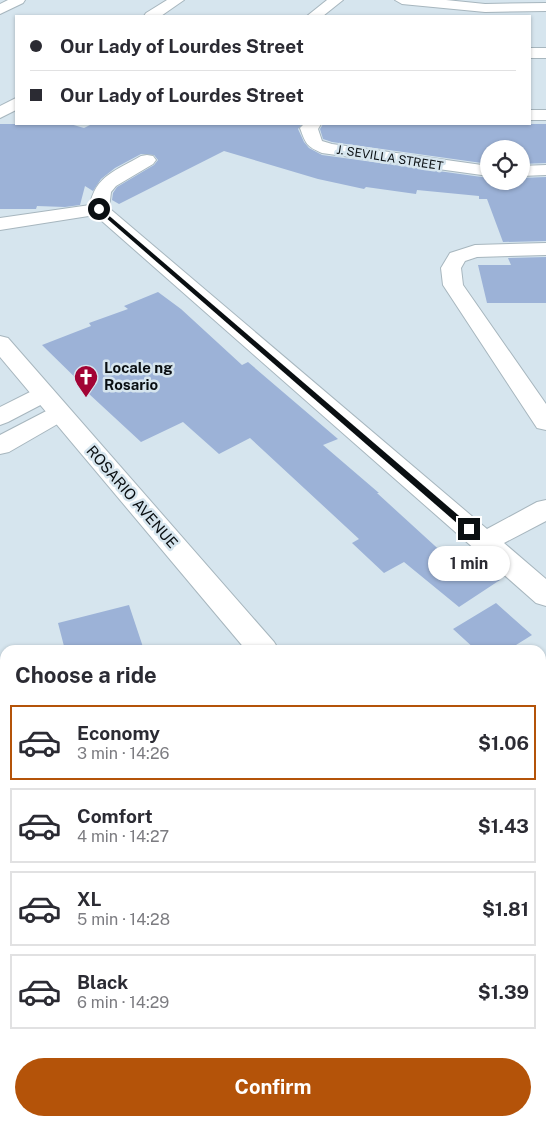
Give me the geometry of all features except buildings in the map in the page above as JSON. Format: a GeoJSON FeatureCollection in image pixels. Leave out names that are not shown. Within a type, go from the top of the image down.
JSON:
{"type":"FeatureCollection","features":[{"type":"Feature","properties":{"kind":"street"},"geometry":{"type":"LineString","coordinates":[[0,10],[18,0]]}},
{"type":"Feature","properties":{"kind":"street"},"geometry":{"type":"LineString","coordinates":[[153,15],[177,0]]}},
{"type":"Feature","properties":{"kind":"street"},"geometry":{"type":"LineString","coordinates":[[315,15],[336,0]]}},
{"type":"Feature","properties":{"kind":"street"},"geometry":{"type":"LineString","coordinates":[[402,0],[485,8],[546,7]]}},
{"type":"Feature","properties":{"kind":"street"},"geometry":{"type":"LineString","coordinates":[[531,53],[546,53]]}},
{"type":"Feature","properties":{"kind":"street"},"geometry":{"type":"LineString","coordinates":[[0,113],[15,104]]}},
{"type":"Feature","properties":{"kind":"street"},"geometry":{"type":"LineString","coordinates":[[531,115],[546,115]]}},
{"type":"Feature","properties":{"kind":"street","name":"J. SEVILLA STREET"},"geometry":{"type":"LineString","coordinates":[[312,125],[309,128],[315,144],[328,149],[480,170]]}},
{"type":"Feature","properties":{"kind":"street"},"geometry":{"type":"LineString","coordinates":[[99,209],[102,191],[110,182],[147,160]]}},
{"type":"Feature","properties":{"kind":"street"},"geometry":{"type":"LineString","coordinates":[[530,171],[546,170]]}},
{"type":"Feature","properties":{"kind":"street"},"geometry":{"type":"LineString","coordinates":[[0,224],[99,209],[546,595]]}},
{"type":"Feature","properties":{"kind":"street"},"geometry":{"type":"LineString","coordinates":[[546,250],[475,251],[457,257],[452,268],[453,285],[546,422]]}},
{"type":"Feature","properties":{"kind":"street","name":"ROSARIO AVENUE"},"geometry":{"type":"LineString","coordinates":[[0,343],[260,645]]}},
{"type":"Feature","properties":{"kind":"street"},"geometry":{"type":"LineString","coordinates":[[0,417],[52,404]]}},
{"type":"Feature","properties":{"kind":"street"},"geometry":{"type":"LineString","coordinates":[[0,446],[52,404]]}},
{"type":"Feature","properties":{"kind":"street"},"geometry":{"type":"LineString","coordinates":[[484,542],[546,509]]}},
{"type":"Feature","properties":{"kind":"place","name":"Locale ng Rosario"},"geometry":{"type":"Point","coordinates":[86,398]}},
{"type":"Feature","properties":{"kind":"route"},"geometry":{"type":"LineString","coordinates":[[99,209],[469,529]]}}]}
